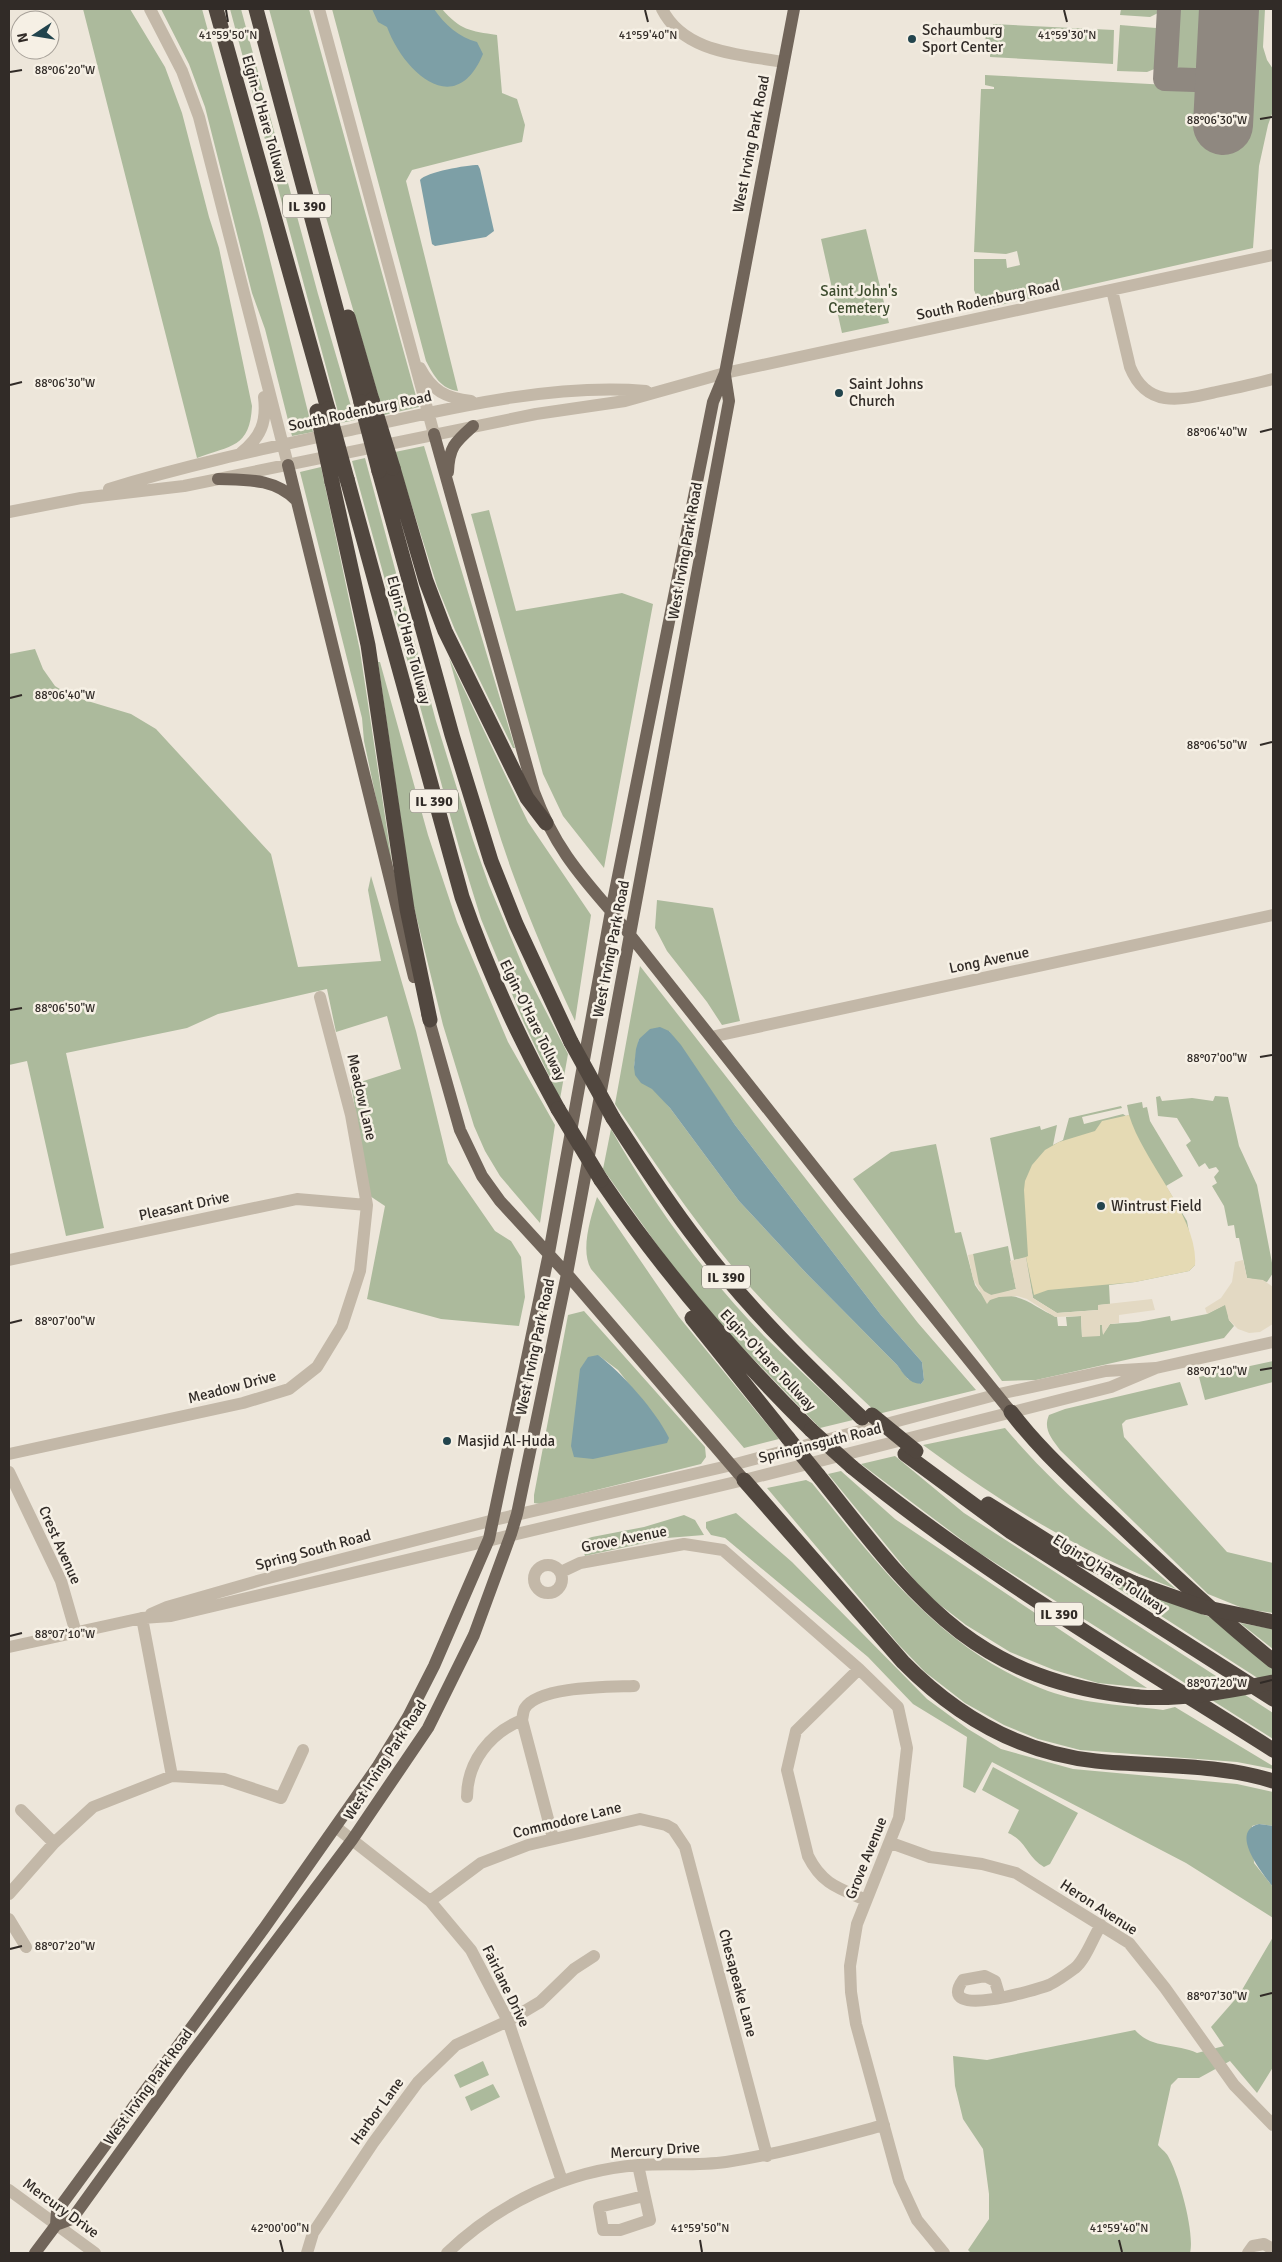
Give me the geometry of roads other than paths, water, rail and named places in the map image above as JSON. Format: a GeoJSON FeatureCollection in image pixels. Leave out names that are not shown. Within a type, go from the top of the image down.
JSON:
{"type":"FeatureCollection","features":[{"type":"Feature","properties":{"kind":"highway","name":"Elgin-O'Hare Tollway"},"geometry":{"type":"LineString","coordinates":[[216,9],[261,168],[339,480],[462,897],[506,1011],[558,1110],[601,1180],[660,1263],[741,1359],[811,1430],[852,1467],[900,1506],[976,1561],[1273,1750]]}},
{"type":"Feature","properties":{"kind":"highway","name":"Elgin-O'Hare Tollway"},"geometry":{"type":"LineString","coordinates":[[256,9],[286,122],[386,470],[455,745],[491,861],[516,924],[571,1042],[613,1118],[705,1251],[772,1329],[825,1383],[1011,1532],[1273,1699]]}},
{"type":"Feature","properties":{"kind":"highway"},"geometry":{"type":"LineString","coordinates":[[386,470],[445,631],[526,798],[546,823]]}},
{"type":"Feature","properties":{"kind":"highway"},"geometry":{"type":"LineString","coordinates":[[339,480],[368,645],[407,908],[430,1020]]}},
{"type":"Feature","properties":{"kind":"highway"},"geometry":{"type":"LineString","coordinates":[[660,1263],[674,1293],[888,1564],[920,1599],[945,1622],[978,1646],[1012,1665],[1062,1684],[1086,1690],[1138,1697],[1165,1699],[1208,1695],[1273,1682]]}},
{"type":"Feature","properties":{"kind":"highway"},"geometry":{"type":"LineString","coordinates":[[1011,1412],[1034,1441],[1131,1536],[1184,1585],[1273,1661]]}},
{"type":"Feature","properties":{"kind":"highway"},"geometry":{"type":"LineString","coordinates":[[910,1452],[1036,1535],[1084,1561],[1134,1583],[1203,1607],[1273,1622]]}},
{"type":"Feature","properties":{"kind":"highway"},"geometry":{"type":"LineString","coordinates":[[744,1480],[924,1684],[957,1710],[980,1724],[1032,1747],[1076,1758],[1210,1768],[1273,1781]]}},
{"type":"Feature","properties":{"kind":"main road","name":"West Irving Park Road"},"geometry":{"type":"LineString","coordinates":[[36,2253],[56,2225],[57,2211],[336,1828],[408,1717],[441,1650],[489,1540],[548,1253],[612,910],[713,402],[725,374],[794,9]]}},
{"type":"Feature","properties":{"kind":"main road","name":"West Irving Park Road"},"geometry":{"type":"LineString","coordinates":[[56,2225],[72,2219],[183,2065],[352,1840],[428,1728],[474,1635],[511,1534],[517,1514],[567,1274],[729,401],[725,374]]}},
{"type":"Feature","properties":{"kind":"main road"},"geometry":{"type":"LineString","coordinates":[[448,482],[448,457],[454,443],[473,426]]}},
{"type":"Feature","properties":{"kind":"main road"},"geometry":{"type":"LineString","coordinates":[[434,434],[534,792],[546,823],[557,844],[579,875],[612,910],[630,937],[843,1204],[999,1394],[1011,1412]]}},
{"type":"Feature","properties":{"kind":"main road"},"geometry":{"type":"LineString","coordinates":[[288,465],[416,986],[430,1020],[460,1130],[469,1151],[482,1176],[500,1200],[567,1274],[744,1480]]}},
{"type":"Feature","properties":{"kind":"main road"},"geometry":{"type":"LineString","coordinates":[[218,479],[258,480],[286,490],[296,500]]}},
{"type":"Feature","properties":{"kind":"street"},"geometry":{"type":"LineString","coordinates":[[150,9],[169,42],[193,98],[288,465]]}},
{"type":"Feature","properties":{"kind":"street"},"geometry":{"type":"LineString","coordinates":[[319,9],[434,434]]}},
{"type":"Feature","properties":{"kind":"street"},"geometry":{"type":"LineString","coordinates":[[662,9],[668,22],[691,42],[720,51],[783,62]]}},
{"type":"Feature","properties":{"kind":"street","name":"South Rodenburg Road"},"geometry":{"type":"LineString","coordinates":[[9,512],[80,498],[184,486],[473,426],[625,401],[652,392],[725,374],[1273,255]]}},
{"type":"Feature","properties":{"kind":"street"},"geometry":{"type":"LineString","coordinates":[[1112,290],[1130,367],[1135,379],[1144,388],[1156,395],[1178,400],[1273,379]]}},
{"type":"Feature","properties":{"kind":"street"},"geometry":{"type":"LineString","coordinates":[[413,357],[424,376],[440,393],[457,399],[481,402]]}},
{"type":"Feature","properties":{"kind":"street"},"geometry":{"type":"LineString","coordinates":[[239,454],[254,443],[261,434],[265,418],[264,374]]}},
{"type":"Feature","properties":{"kind":"street","name":"South Rodenburg Road"},"geometry":{"type":"LineString","coordinates":[[80,498],[180,468],[428,412],[481,402],[620,389],[652,392]]}},
{"type":"Feature","properties":{"kind":"street","name":"Long Avenue"},"geometry":{"type":"LineString","coordinates":[[711,1037],[1273,915]]}},
{"type":"Feature","properties":{"kind":"street","name":"Meadow Lane"},"geometry":{"type":"LineString","coordinates":[[320,997],[351,1115],[367,1205]]}},
{"type":"Feature","properties":{"kind":"street","name":"Pleasant Drive"},"geometry":{"type":"LineString","coordinates":[[9,1260],[297,1199],[367,1205]]}},
{"type":"Feature","properties":{"kind":"street","name":"Meadow Drive"},"geometry":{"type":"LineString","coordinates":[[9,1454],[243,1403],[289,1388],[317,1367],[342,1326],[360,1270],[367,1205]]}},
{"type":"Feature","properties":{"kind":"street","name":"Springinsguth Road"},"geometry":{"type":"LineString","coordinates":[[494,1520],[732,1466],[999,1394],[1106,1371],[1156,1368],[1273,1342]]}},
{"type":"Feature","properties":{"kind":"street","name":"Springinsguth Road"},"geometry":{"type":"LineString","coordinates":[[489,1540],[744,1480],[1111,1387],[1156,1368]]}},
{"type":"Feature","properties":{"kind":"street","name":"Crest Avenue"},"geometry":{"type":"LineString","coordinates":[[9,1472],[61,1581],[76,1633]]}},
{"type":"Feature","properties":{"kind":"street","name":"Spring South Road"},"geometry":{"type":"LineString","coordinates":[[142,1618],[167,1607],[494,1520]]}},
{"type":"Feature","properties":{"kind":"street","name":"Spring South Road"},"geometry":{"type":"LineString","coordinates":[[9,1648],[142,1618],[171,1616],[489,1540]]}},
{"type":"Feature","properties":{"kind":"street","name":"Grove Avenue"},"geometry":{"type":"LineString","coordinates":[[561,1572],[580,1563],[684,1544],[723,1550],[859,1669],[898,1707],[907,1748],[899,1818],[891,1843],[866,1900],[853,1942],[850,1966],[851,1992],[856,2024],[906,2199],[926,2232],[944,2253]]}},
{"type":"Feature","properties":{"kind":"street"},"geometry":{"type":"LineString","coordinates":[[142,1618],[172,1776]]}},
{"type":"Feature","properties":{"kind":"street"},"geometry":{"type":"LineString","coordinates":[[859,1669],[796,1731],[787,1770],[808,1856],[816,1870],[833,1886],[866,1900]]}},
{"type":"Feature","properties":{"kind":"street"},"geometry":{"type":"LineString","coordinates":[[553,1838],[522,1720],[524,1709],[532,1702],[547,1696],[574,1690],[634,1686]]}},
{"type":"Feature","properties":{"kind":"street"},"geometry":{"type":"LineString","coordinates":[[468,1797],[467,1784],[475,1763],[487,1743],[507,1726],[522,1720]]}},
{"type":"Feature","properties":{"kind":"street"},"geometry":{"type":"LineString","coordinates":[[9,1894],[54,1843],[92,1807],[172,1776],[224,1779],[281,1798],[303,1750]]}},
{"type":"Feature","properties":{"kind":"street"},"geometry":{"type":"LineString","coordinates":[[21,1810],[54,1843]]}},
{"type":"Feature","properties":{"kind":"street","name":"Commodore Lane"},"geometry":{"type":"LineString","coordinates":[[430,1901],[481,1863],[528,1845],[640,1819],[666,1825]]}},
{"type":"Feature","properties":{"kind":"street","name":"Chesapeake Lane"},"geometry":{"type":"LineString","coordinates":[[666,1825],[673,1830],[685,1847],[767,2156]]}},
{"type":"Feature","properties":{"kind":"street","name":"Fairlane Drive"},"geometry":{"type":"LineString","coordinates":[[336,1828],[430,1901],[471,1950],[508,2021],[562,2181]]}},
{"type":"Feature","properties":{"kind":"street","name":"Heron Avenue"},"geometry":{"type":"LineString","coordinates":[[891,1843],[930,1857],[982,1864],[1016,1873],[1101,1924],[1129,1944],[1165,1988],[1234,2085],[1273,2125]]}},
{"type":"Feature","properties":{"kind":"street"},"geometry":{"type":"LineString","coordinates":[[9,1918],[26,1947]]}},
{"type":"Feature","properties":{"kind":"street"},"geometry":{"type":"LineString","coordinates":[[1000,1998],[1050,1984],[1077,1966],[1101,1924]]}},
{"type":"Feature","properties":{"kind":"street","name":"Harbor Lane"},"geometry":{"type":"LineString","coordinates":[[306,2253],[313,2233],[418,2082],[456,2045],[508,2021],[540,2002],[574,1969],[594,1956]]}},
{"type":"Feature","properties":{"kind":"street","name":"Mercury Drive"},"geometry":{"type":"LineString","coordinates":[[446,2253],[467,2234],[504,2208],[562,2181],[601,2170],[638,2165],[723,2162],[767,2156],[884,2125]]}},
{"type":"Feature","properties":{"kind":"street"},"geometry":{"type":"LineString","coordinates":[[638,2165],[644,2196]]}},
{"type":"Feature","properties":{"kind":"street","name":"Mercury Drive"},"geometry":{"type":"LineString","coordinates":[[9,2190],[95,2253]]}},
{"type":"Feature","properties":{"kind":"street"},"geometry":{"type":"LineString","coordinates":[[1248,2253],[1253,2246],[1264,2244],[1269,2246],[1273,2253]]}},
{"type":"Feature","properties":{"kind":"water"},"geometry":{"type":"Polygon","coordinates":[[[372,9],[434,9],[453,30],[477,42],[483,54],[471,74],[458,84],[445,87],[430,82],[417,73],[405,59],[387,27],[378,22],[372,9]]]}},
{"type":"Feature","properties":{"kind":"water"},"geometry":{"type":"Polygon","coordinates":[[[478,165],[494,231],[486,237],[435,246],[432,244],[420,180],[430,174],[478,165]]]}},
{"type":"Feature","properties":{"kind":"water"},"geometry":{"type":"Polygon","coordinates":[[[660,1027],[669,1031],[681,1045],[735,1125],[881,1315],[922,1362],[924,1380],[921,1384],[907,1378],[897,1365],[807,1274],[739,1201],[670,1108],[652,1089],[641,1083],[635,1075],[636,1049],[639,1039],[650,1029],[660,1027]]]}},
{"type":"Feature","properties":{"kind":"water"},"geometry":{"type":"Polygon","coordinates":[[[598,1355],[628,1382],[656,1416],[669,1438],[667,1443],[593,1459],[574,1457],[571,1446],[580,1369],[588,1357],[598,1355]]]}},
{"type":"Feature","properties":{"kind":"water"},"geometry":{"type":"Polygon","coordinates":[[[1259,1824],[1273,1826],[1273,1887],[1262,1873],[1247,1844],[1247,1835],[1250,1828],[1259,1824]]]}},
{"type":"Feature","properties":{"kind":"place","name":"Schaumburg Sport Center"},"geometry":{"type":"Point","coordinates":[912,39]}},
{"type":"Feature","properties":{"kind":"place","name":"Saint Johns Church"},"geometry":{"type":"Point","coordinates":[839,393]}},
{"type":"Feature","properties":{"kind":"place","name":"Wintrust Field"},"geometry":{"type":"Point","coordinates":[1101,1206]}},
{"type":"Feature","properties":{"kind":"place","name":"Masjid Al-Huda"},"geometry":{"type":"Point","coordinates":[447,1441]}},
{"type":"Feature","properties":{"kind":"park label","name":"Saint John's Cemetery"},"geometry":{"type":"Point","coordinates":[859,300]}}]}
